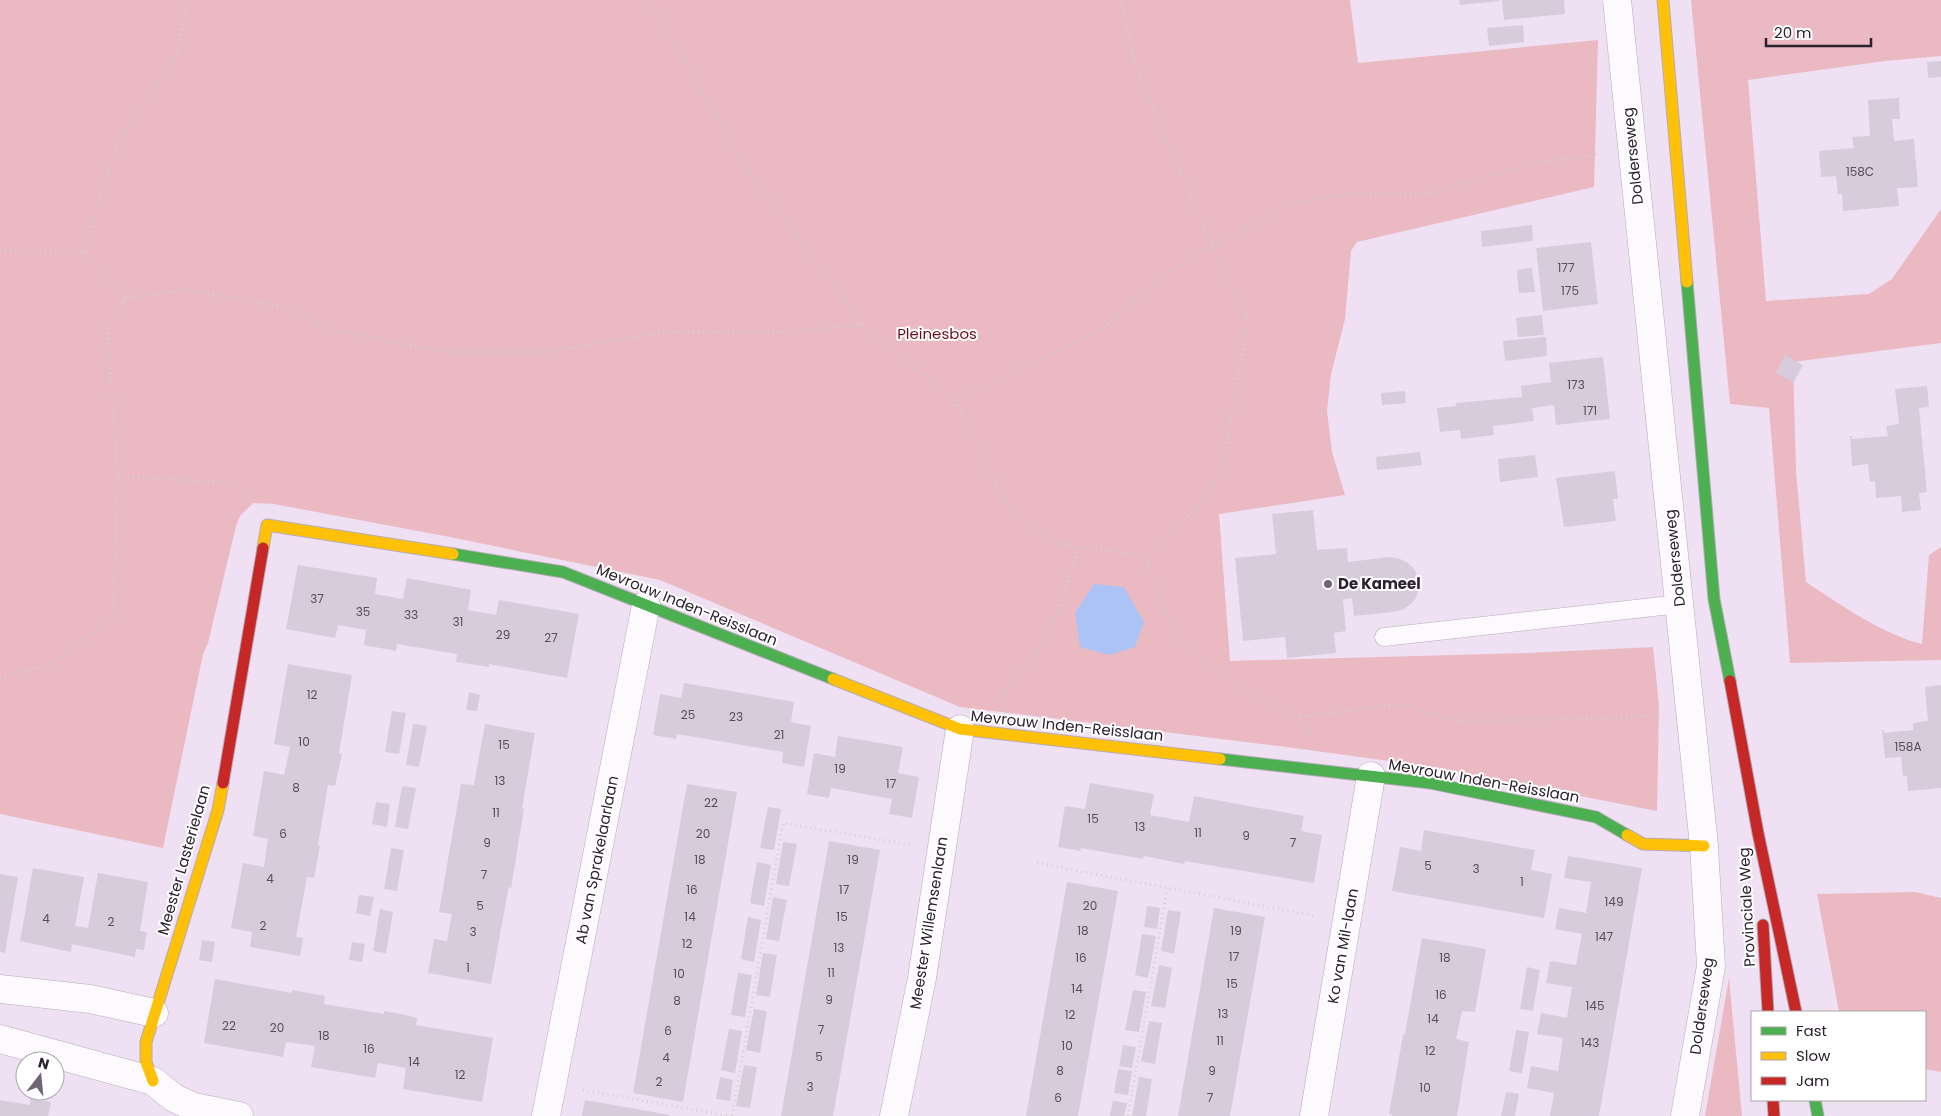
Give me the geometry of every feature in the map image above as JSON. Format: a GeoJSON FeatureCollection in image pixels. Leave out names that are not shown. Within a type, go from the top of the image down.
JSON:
{"type":"FeatureCollection","features":[{"type":"Feature","properties":{"kind":"street","name":"Dolderseweg"},"geometry":{"type":"LineString","coordinates":[[1617,0],[1704,846],[1711,966],[1685,1116]]}},
{"type":"Feature","properties":{"kind":"street"},"geometry":{"type":"LineString","coordinates":[[1663,0],[1714,599],[1758,833]]}},
{"type":"Feature","properties":{"kind":"street","name":"Mevrouw Inden-Reisslaan"},"geometry":{"type":"LineString","coordinates":[[267,526],[563,572],[960,729],[1430,783],[1596,817],[1643,844],[1704,846]]}},
{"type":"Feature","properties":{"kind":"street","name":"Meester Lasterielaan"},"geometry":{"type":"LineString","coordinates":[[152,1081],[146,1062],[146,1042],[218,810],[267,526]]}},
{"type":"Feature","properties":{"kind":"street","name":"Ab van Sprakelaarlaan"},"geometry":{"type":"LineString","coordinates":[[546,1116],[646,604]]}},
{"type":"Feature","properties":{"kind":"street","name":"Meester Willemsenlaan"},"geometry":{"type":"LineString","coordinates":[[894,1116],[922,978],[960,729]]}},
{"type":"Feature","properties":{"kind":"street","name":"Ko van Mil-laan"},"geometry":{"type":"LineString","coordinates":[[1314,1116],[1371,776]]}},
{"type":"Feature","properties":{"kind":"street","name":"Provinciale Weg"},"geometry":{"type":"LineString","coordinates":[[1758,833],[1768,1011]]}},
{"type":"Feature","properties":{"kind":"street","name":"Provinciale Weg"},"geometry":{"type":"LineString","coordinates":[[1758,833],[1796,1011]]}},
{"type":"Feature","properties":{"kind":"street"},"geometry":{"type":"LineString","coordinates":[[0,988],[90,999],[154,1013]]}},
{"type":"Feature","properties":{"kind":"street"},"geometry":{"type":"LineString","coordinates":[[0,1039],[152,1081],[174,1098],[194,1107],[239,1116]]}},
{"type":"Feature","properties":{"kind":"street"},"geometry":{"type":"LineString","coordinates":[[1773,1101],[1774,1116]]}},
{"type":"Feature","properties":{"kind":"street"},"geometry":{"type":"LineString","coordinates":[[1815,1101],[1818,1116]]}},
{"type":"Feature","properties":{"kind":"lane"},"geometry":{"type":"LineString","coordinates":[[1384,637],[1680,604]]}},
{"type":"Feature","properties":{"kind":"path"},"geometry":{"type":"LineString","coordinates":[[84,250],[119,140],[175,62],[188,0]]}},
{"type":"Feature","properties":{"kind":"path"},"geometry":{"type":"LineString","coordinates":[[643,0],[658,16],[748,170],[862,325],[955,400],[1008,505],[1054,543],[1145,556]]}},
{"type":"Feature","properties":{"kind":"path"},"geometry":{"type":"LineString","coordinates":[[1120,0],[1137,68],[1212,247],[1248,318],[1223,465],[1202,503],[1145,556]]}},
{"type":"Feature","properties":{"kind":"path"},"geometry":{"type":"LineString","coordinates":[[955,400],[1100,330],[1169,271],[1288,206],[1335,195],[1426,194],[1531,164],[1632,149]]}},
{"type":"Feature","properties":{"kind":"path"},"geometry":{"type":"LineString","coordinates":[[0,251],[84,250],[126,298]]}},
{"type":"Feature","properties":{"kind":"path"},"geometry":{"type":"LineString","coordinates":[[0,678],[52,664],[113,618],[118,476],[107,326],[126,298],[189,290],[286,308],[332,330],[444,352],[546,352],[667,332],[768,334],[862,325]]}},
{"type":"Feature","properties":{"kind":"path"},"geometry":{"type":"LineString","coordinates":[[118,476],[233,483],[267,526]]}},
{"type":"Feature","properties":{"kind":"path"},"geometry":{"type":"LineString","coordinates":[[960,729],[998,700],[1034,657],[1063,599],[1078,546]]}},
{"type":"Feature","properties":{"kind":"path"},"geometry":{"type":"LineString","coordinates":[[1145,556],[1178,642],[1241,688],[1300,717],[1400,704],[1454,721],[1650,716],[1692,726]]}},
{"type":"Feature","properties":{"kind":"path"},"geometry":{"type":"LineString","coordinates":[[553,1084],[731,1116],[783,823],[941,850]]}},
{"type":"Feature","properties":{"kind":"path"},"geometry":{"type":"LineString","coordinates":[[1037,863],[1301,914],[1347,919]]}},
{"type":"Feature","properties":{"kind":"path"},"geometry":{"type":"LineString","coordinates":[[1128,1116],[1168,889]]}},
{"type":"Feature","properties":{"kind":"green space","name":"Pleinesbos"},"geometry":{"type":"Polygon","coordinates":[[[0,0],[1350,0],[1358,63],[1598,40],[1594,187],[1357,242],[1351,251],[1345,319],[1331,374],[1327,411],[1332,452],[1345,495],[1219,514],[1230,661],[1526,653],[1653,647],[1659,705],[1657,811],[1426,766],[960,707],[660,580],[450,537],[274,504],[253,503],[240,516],[236,526],[208,643],[203,654],[163,848],[0,814],[0,0]]]}},
{"type":"Feature","properties":{"kind":"green space"},"geometry":{"type":"Polygon","coordinates":[[[1691,0],[1941,0],[1941,56],[1885,61],[1748,80],[1766,301],[1869,294],[1892,279],[1941,209],[1941,343],[1793,362],[1796,471],[1806,582],[1877,626],[1907,640],[1922,644],[1929,555],[1941,547],[1941,660],[1790,663],[1769,408],[1730,404],[1691,0]]]}},
{"type":"Feature","properties":{"kind":"green space"},"geometry":{"type":"Polygon","coordinates":[[[1915,892],[1941,898],[1941,1072],[1926,1069],[1926,1011],[1839,1011],[1817,894],[1915,892]]]}},
{"type":"Feature","properties":{"kind":"green space"},"geometry":{"type":"Polygon","coordinates":[[[1729,978],[1742,1116],[1705,1116],[1729,978]]]}},
{"type":"Feature","properties":{"kind":"water"},"geometry":{"type":"Polygon","coordinates":[[[1094,584],[1124,587],[1144,622],[1135,647],[1109,655],[1080,647],[1075,613],[1094,584]]]}},
{"type":"Feature","properties":{"kind":"building"},"geometry":{"type":"Polygon","coordinates":[[[1459,0],[1499,0],[1499,1],[1460,5],[1459,0]]]}},
{"type":"Feature","properties":{"kind":"building"},"geometry":{"type":"Polygon","coordinates":[[[1502,0],[1564,0],[1565,14],[1504,20],[1502,0]]]}},
{"type":"Feature","properties":{"kind":"building"},"geometry":{"type":"Polygon","coordinates":[[[1523,25],[1524,42],[1489,46],[1487,28],[1523,25]]]}},
{"type":"Feature","properties":{"kind":"building"},"geometry":{"type":"Polygon","coordinates":[[[1941,61],[1941,77],[1928,78],[1927,62],[1941,61]]]}},
{"type":"Feature","properties":{"kind":"building"},"geometry":{"type":"Polygon","coordinates":[[[1899,98],[1900,119],[1892,119],[1894,141],[1914,139],[1918,187],[1897,188],[1899,206],[1843,211],[1842,194],[1838,194],[1836,176],[1821,177],[1819,151],[1854,148],[1852,137],[1870,136],[1868,100],[1899,98]]]}},
{"type":"Feature","properties":{"kind":"building"},"geometry":{"type":"Polygon","coordinates":[[[1532,225],[1533,241],[1482,247],[1481,231],[1532,225]]]}},
{"type":"Feature","properties":{"kind":"building"},"geometry":{"type":"Polygon","coordinates":[[[1591,242],[1598,304],[1543,311],[1536,248],[1591,242]]]}},
{"type":"Feature","properties":{"kind":"building"},"geometry":{"type":"Polygon","coordinates":[[[1532,268],[1535,292],[1519,293],[1517,270],[1532,268]]]}},
{"type":"Feature","properties":{"kind":"building"},"geometry":{"type":"Polygon","coordinates":[[[1542,315],[1544,335],[1518,337],[1516,318],[1542,315]]]}},
{"type":"Feature","properties":{"kind":"building"},"geometry":{"type":"Polygon","coordinates":[[[1546,337],[1547,356],[1505,361],[1503,341],[1546,337]]]}},
{"type":"Feature","properties":{"kind":"building"},"geometry":{"type":"Polygon","coordinates":[[[1785,355],[1803,365],[1794,382],[1776,373],[1785,355]]]}},
{"type":"Feature","properties":{"kind":"building"},"geometry":{"type":"Polygon","coordinates":[[[1603,357],[1610,419],[1556,425],[1554,405],[1532,408],[1534,421],[1493,426],[1494,435],[1461,439],[1460,430],[1440,432],[1437,408],[1456,406],[1456,403],[1522,397],[1521,386],[1551,382],[1549,363],[1603,357]]]}},
{"type":"Feature","properties":{"kind":"building"},"geometry":{"type":"Polygon","coordinates":[[[1927,386],[1929,407],[1919,408],[1927,492],[1919,493],[1921,510],[1902,512],[1901,496],[1876,498],[1875,481],[1870,482],[1868,464],[1852,466],[1850,436],[1852,436],[1852,439],[1888,436],[1886,426],[1899,424],[1895,389],[1927,386]]]}},
{"type":"Feature","properties":{"kind":"building"},"geometry":{"type":"Polygon","coordinates":[[[1405,391],[1406,403],[1382,405],[1381,393],[1405,391]]]}},
{"type":"Feature","properties":{"kind":"building"},"geometry":{"type":"Polygon","coordinates":[[[1420,452],[1422,465],[1377,470],[1376,457],[1420,452]]]}},
{"type":"Feature","properties":{"kind":"building"},"geometry":{"type":"Polygon","coordinates":[[[1535,455],[1538,477],[1500,482],[1498,459],[1535,455]]]}},
{"type":"Feature","properties":{"kind":"building"},"geometry":{"type":"Polygon","coordinates":[[[1615,471],[1618,499],[1613,499],[1616,521],[1564,527],[1556,478],[1615,471]]]}},
{"type":"Feature","properties":{"kind":"building","name":"De Kameel"},"geometry":{"type":"Polygon","coordinates":[[[1313,510],[1317,550],[1347,548],[1348,562],[1390,557],[1400,559],[1408,563],[1415,570],[1419,589],[1416,598],[1410,605],[1402,610],[1392,612],[1354,616],[1352,598],[1343,599],[1346,631],[1334,633],[1336,653],[1287,658],[1285,637],[1243,641],[1235,558],[1276,554],[1272,514],[1313,510]]]}},
{"type":"Feature","properties":{"kind":"building"},"geometry":{"type":"Polygon","coordinates":[[[298,565],[377,578],[375,594],[403,599],[407,578],[471,590],[468,610],[496,615],[499,600],[579,614],[567,678],[489,664],[489,667],[456,662],[457,654],[397,644],[396,651],[364,645],[366,630],[338,625],[335,638],[286,629],[298,565]]]}},
{"type":"Feature","properties":{"kind":"building"},"geometry":{"type":"Polygon","coordinates":[[[288,664],[352,675],[339,753],[342,754],[335,786],[328,785],[314,878],[307,877],[296,937],[303,938],[300,956],[250,947],[252,932],[231,928],[243,863],[264,867],[268,839],[253,836],[264,771],[284,775],[290,747],[274,744],[288,664]]]}},
{"type":"Feature","properties":{"kind":"building"},"geometry":{"type":"Polygon","coordinates":[[[684,683],[794,702],[791,722],[811,726],[804,767],[782,763],[783,752],[677,734],[676,739],[653,735],[660,694],[681,698],[684,683]]]}},
{"type":"Feature","properties":{"kind":"building"},"geometry":{"type":"Polygon","coordinates":[[[1941,685],[1941,788],[1908,791],[1907,776],[1903,776],[1901,757],[1885,758],[1882,730],[1884,730],[1884,733],[1913,730],[1913,723],[1928,721],[1925,687],[1941,685]]]}},
{"type":"Feature","properties":{"kind":"building"},"geometry":{"type":"Polygon","coordinates":[[[469,692],[480,695],[477,711],[466,710],[469,692]]]}},
{"type":"Feature","properties":{"kind":"building"},"geometry":{"type":"Polygon","coordinates":[[[392,711],[406,713],[399,754],[385,752],[392,711]]]}},
{"type":"Feature","properties":{"kind":"building"},"geometry":{"type":"Polygon","coordinates":[[[413,724],[427,726],[419,767],[406,765],[413,724]]]}},
{"type":"Feature","properties":{"kind":"building"},"geometry":{"type":"Polygon","coordinates":[[[485,724],[535,733],[511,888],[508,887],[491,984],[428,973],[434,939],[447,941],[452,914],[439,912],[461,784],[474,785],[485,724]]]}},
{"type":"Feature","properties":{"kind":"building"},"geometry":{"type":"Polygon","coordinates":[[[838,736],[903,747],[898,773],[919,777],[912,818],[889,814],[892,799],[831,788],[829,798],[807,794],[814,753],[835,757],[838,736]]]}},
{"type":"Feature","properties":{"kind":"building"},"geometry":{"type":"Polygon","coordinates":[[[1090,783],[1154,794],[1150,815],[1189,822],[1194,796],[1304,816],[1301,831],[1322,835],[1314,883],[1185,861],[1184,864],[1144,856],[1143,859],[1081,848],[1080,851],[1058,847],[1065,806],[1085,809],[1090,783]]]}},
{"type":"Feature","properties":{"kind":"building"},"geometry":{"type":"Polygon","coordinates":[[[687,784],[737,792],[683,1102],[633,1093],[687,784]]]}},
{"type":"Feature","properties":{"kind":"building"},"geometry":{"type":"Polygon","coordinates":[[[402,786],[416,788],[408,829],[395,827],[402,786]]]}},
{"type":"Feature","properties":{"kind":"building"},"geometry":{"type":"Polygon","coordinates":[[[376,802],[390,804],[387,827],[372,824],[376,802]]]}},
{"type":"Feature","properties":{"kind":"building"},"geometry":{"type":"Polygon","coordinates":[[[768,807],[781,809],[774,850],[760,848],[768,807]]]}},
{"type":"Feature","properties":{"kind":"building"},"geometry":{"type":"Polygon","coordinates":[[[1424,830],[1535,850],[1531,870],[1552,874],[1544,918],[1392,891],[1400,847],[1421,851],[1424,830]]]}},
{"type":"Feature","properties":{"kind":"building"},"geometry":{"type":"Polygon","coordinates":[[[829,841],[880,850],[833,1116],[781,1116],[829,841]]]}},
{"type":"Feature","properties":{"kind":"building"},"geometry":{"type":"Polygon","coordinates":[[[783,842],[797,844],[789,886],[776,884],[783,842]]]}},
{"type":"Feature","properties":{"kind":"building"},"geometry":{"type":"Polygon","coordinates":[[[391,848],[404,850],[397,891],[384,889],[391,848]]]}},
{"type":"Feature","properties":{"kind":"building"},"geometry":{"type":"Polygon","coordinates":[[[1568,856],[1642,868],[1599,1116],[1550,1116],[1554,1093],[1527,1088],[1531,1066],[1558,1071],[1563,1038],[1537,1034],[1541,1013],[1567,1018],[1572,987],[1546,983],[1550,961],[1576,965],[1582,934],[1555,929],[1559,908],[1586,913],[1591,882],[1564,878],[1568,856]]]}},
{"type":"Feature","properties":{"kind":"building"},"geometry":{"type":"Polygon","coordinates":[[[757,862],[771,865],[764,906],[750,903],[757,862]]]}},
{"type":"Feature","properties":{"kind":"building"},"geometry":{"type":"Polygon","coordinates":[[[33,868],[84,877],[75,926],[88,928],[98,873],[148,882],[140,931],[147,932],[144,950],[136,949],[135,957],[72,944],[71,952],[20,941],[33,868]]]}},
{"type":"Feature","properties":{"kind":"building"},"geometry":{"type":"Polygon","coordinates":[[[0,874],[18,877],[5,953],[0,952],[0,874]]]}},
{"type":"Feature","properties":{"kind":"building"},"geometry":{"type":"Polygon","coordinates":[[[1067,882],[1118,891],[1078,1116],[1026,1116],[1067,882]]]}},
{"type":"Feature","properties":{"kind":"building"},"geometry":{"type":"Polygon","coordinates":[[[359,895],[374,897],[370,916],[356,913],[359,895]]]}},
{"type":"Feature","properties":{"kind":"building"},"geometry":{"type":"Polygon","coordinates":[[[773,897],[787,900],[779,941],[766,939],[773,897]]]}},
{"type":"Feature","properties":{"kind":"building"},"geometry":{"type":"Polygon","coordinates":[[[1147,906],[1160,908],[1157,929],[1144,927],[1147,906]]]}},
{"type":"Feature","properties":{"kind":"building"},"geometry":{"type":"Polygon","coordinates":[[[1214,908],[1265,917],[1230,1116],[1178,1116],[1214,908]]]}},
{"type":"Feature","properties":{"kind":"building"},"geometry":{"type":"Polygon","coordinates":[[[380,909],[393,912],[386,953],[373,951],[380,909]]]}},
{"type":"Feature","properties":{"kind":"building"},"geometry":{"type":"Polygon","coordinates":[[[1168,910],[1181,912],[1174,954],[1161,951],[1168,910]]]}},
{"type":"Feature","properties":{"kind":"building"},"geometry":{"type":"Polygon","coordinates":[[[748,917],[761,920],[754,962],[741,959],[748,917]]]}},
{"type":"Feature","properties":{"kind":"building"},"geometry":{"type":"Polygon","coordinates":[[[1142,934],[1156,936],[1148,978],[1135,975],[1142,934]]]}},
{"type":"Feature","properties":{"kind":"building"},"geometry":{"type":"Polygon","coordinates":[[[1422,938],[1486,949],[1475,1012],[1462,1011],[1456,1039],[1469,1042],[1457,1116],[1391,1116],[1392,1113],[1389,1114],[1422,938]]]}},
{"type":"Feature","properties":{"kind":"building"},"geometry":{"type":"Polygon","coordinates":[[[202,940],[215,942],[212,962],[199,960],[202,940]]]}},
{"type":"Feature","properties":{"kind":"building"},"geometry":{"type":"Polygon","coordinates":[[[352,942],[365,944],[362,962],[349,960],[352,942]]]}},
{"type":"Feature","properties":{"kind":"building"},"geometry":{"type":"Polygon","coordinates":[[[763,953],[777,955],[770,997],[756,995],[763,953]]]}},
{"type":"Feature","properties":{"kind":"building"},"geometry":{"type":"Polygon","coordinates":[[[1159,965],[1172,968],[1165,1008],[1151,1006],[1159,965]]]}},
{"type":"Feature","properties":{"kind":"building"},"geometry":{"type":"Polygon","coordinates":[[[1527,967],[1540,970],[1533,1011],[1520,1009],[1527,967]]]}},
{"type":"Feature","properties":{"kind":"building"},"geometry":{"type":"Polygon","coordinates":[[[738,973],[752,975],[745,1017],[731,1015],[738,973]]]}},
{"type":"Feature","properties":{"kind":"building"},"geometry":{"type":"Polygon","coordinates":[[[215,979],[292,993],[292,990],[325,996],[324,1004],[384,1014],[384,1011],[401,1014],[417,1018],[416,1025],[493,1038],[482,1102],[403,1089],[406,1068],[378,1063],[375,1078],[311,1067],[315,1046],[286,1042],[283,1057],[204,1043],[215,979]]]}},
{"type":"Feature","properties":{"kind":"building"},"geometry":{"type":"Polygon","coordinates":[[[1133,990],[1146,992],[1139,1032],[1125,1030],[1133,990]]]}},
{"type":"Feature","properties":{"kind":"building"},"geometry":{"type":"Polygon","coordinates":[[[754,1009],[767,1011],[760,1053],[746,1050],[754,1009]]]}},
{"type":"Feature","properties":{"kind":"building"},"geometry":{"type":"Polygon","coordinates":[[[1149,1021],[1162,1023],[1155,1064],[1141,1061],[1149,1021]]]}},
{"type":"Feature","properties":{"kind":"building"},"geometry":{"type":"Polygon","coordinates":[[[729,1029],[742,1031],[735,1073],[721,1070],[729,1029]]]}},
{"type":"Feature","properties":{"kind":"building"},"geometry":{"type":"Polygon","coordinates":[[[1516,1030],[1529,1032],[1522,1073],[1509,1071],[1516,1030]]]}},
{"type":"Feature","properties":{"kind":"building"},"geometry":{"type":"Polygon","coordinates":[[[1123,1045],[1136,1047],[1132,1068],[1119,1066],[1123,1045]]]}},
{"type":"Feature","properties":{"kind":"building"},"geometry":{"type":"Polygon","coordinates":[[[744,1065],[757,1067],[750,1108],[736,1106],[744,1065]]]}},
{"type":"Feature","properties":{"kind":"building"},"geometry":{"type":"Polygon","coordinates":[[[1118,1069],[1132,1071],[1128,1095],[1114,1093],[1118,1069]]]}},
{"type":"Feature","properties":{"kind":"building"},"geometry":{"type":"Polygon","coordinates":[[[720,1077],[733,1080],[730,1101],[716,1099],[720,1077]]]}},
{"type":"Feature","properties":{"kind":"building"},"geometry":{"type":"Polygon","coordinates":[[[1139,1077],[1152,1079],[1146,1116],[1132,1116],[1139,1077]]]}},
{"type":"Feature","properties":{"kind":"building"},"geometry":{"type":"Polygon","coordinates":[[[1506,1092],[1519,1094],[1515,1116],[1501,1116],[1506,1092]]]}},
{"type":"Feature","properties":{"kind":"building"},"geometry":{"type":"Polygon","coordinates":[[[0,1100],[30,1105],[30,1101],[51,1102],[48,1116],[0,1116],[0,1100]]]}},
{"type":"Feature","properties":{"kind":"building"},"geometry":{"type":"Polygon","coordinates":[[[585,1100],[670,1115],[670,1116],[582,1116],[585,1100]]]}},
{"type":"Feature","properties":{"kind":"building"},"geometry":{"type":"Polygon","coordinates":[[[1113,1101],[1127,1103],[1124,1116],[1110,1116],[1113,1101]]]}},
{"type":"Feature","properties":{"kind":"traffic: fast"},"geometry":{"type":"LineString","coordinates":[[1687,282],[1714,599],[1730,681]]}},
{"type":"Feature","properties":{"kind":"traffic: fast"},"geometry":{"type":"LineString","coordinates":[[453,554],[563,572],[833,679]]}},
{"type":"Feature","properties":{"kind":"traffic: fast"},"geometry":{"type":"LineString","coordinates":[[1220,759],[1430,783],[1596,817],[1627,835]]}},
{"type":"Feature","properties":{"kind":"traffic: fast"},"geometry":{"type":"LineString","coordinates":[[1815,1101],[1818,1116]]}},
{"type":"Feature","properties":{"kind":"traffic: slow"},"geometry":{"type":"LineString","coordinates":[[1663,0],[1687,282]]}},
{"type":"Feature","properties":{"kind":"traffic: slow"},"geometry":{"type":"LineString","coordinates":[[263,548],[267,525],[453,554]]}},
{"type":"Feature","properties":{"kind":"traffic: slow"},"geometry":{"type":"LineString","coordinates":[[833,679],[960,729],[1220,759]]}},
{"type":"Feature","properties":{"kind":"traffic: slow"},"geometry":{"type":"LineString","coordinates":[[153,1081],[146,1062],[146,1042],[218,810],[223,783]]}},
{"type":"Feature","properties":{"kind":"traffic: slow"},"geometry":{"type":"LineString","coordinates":[[1627,835],[1643,844],[1704,846]]}},
{"type":"Feature","properties":{"kind":"traffic: jam"},"geometry":{"type":"LineString","coordinates":[[223,783],[263,548]]}},
{"type":"Feature","properties":{"kind":"traffic: jam"},"geometry":{"type":"LineString","coordinates":[[1730,681],[1758,833],[1796,1011]]}},
{"type":"Feature","properties":{"kind":"traffic: jam"},"geometry":{"type":"LineString","coordinates":[[1763,925],[1768,1011]]}},
{"type":"Feature","properties":{"kind":"traffic: jam"},"geometry":{"type":"LineString","coordinates":[[1773,1101],[1774,1116]]}},
{"type":"Feature","properties":{"kind":"place","name":"De Kameel"},"geometry":{"type":"Point","coordinates":[1328,584]}}]}
